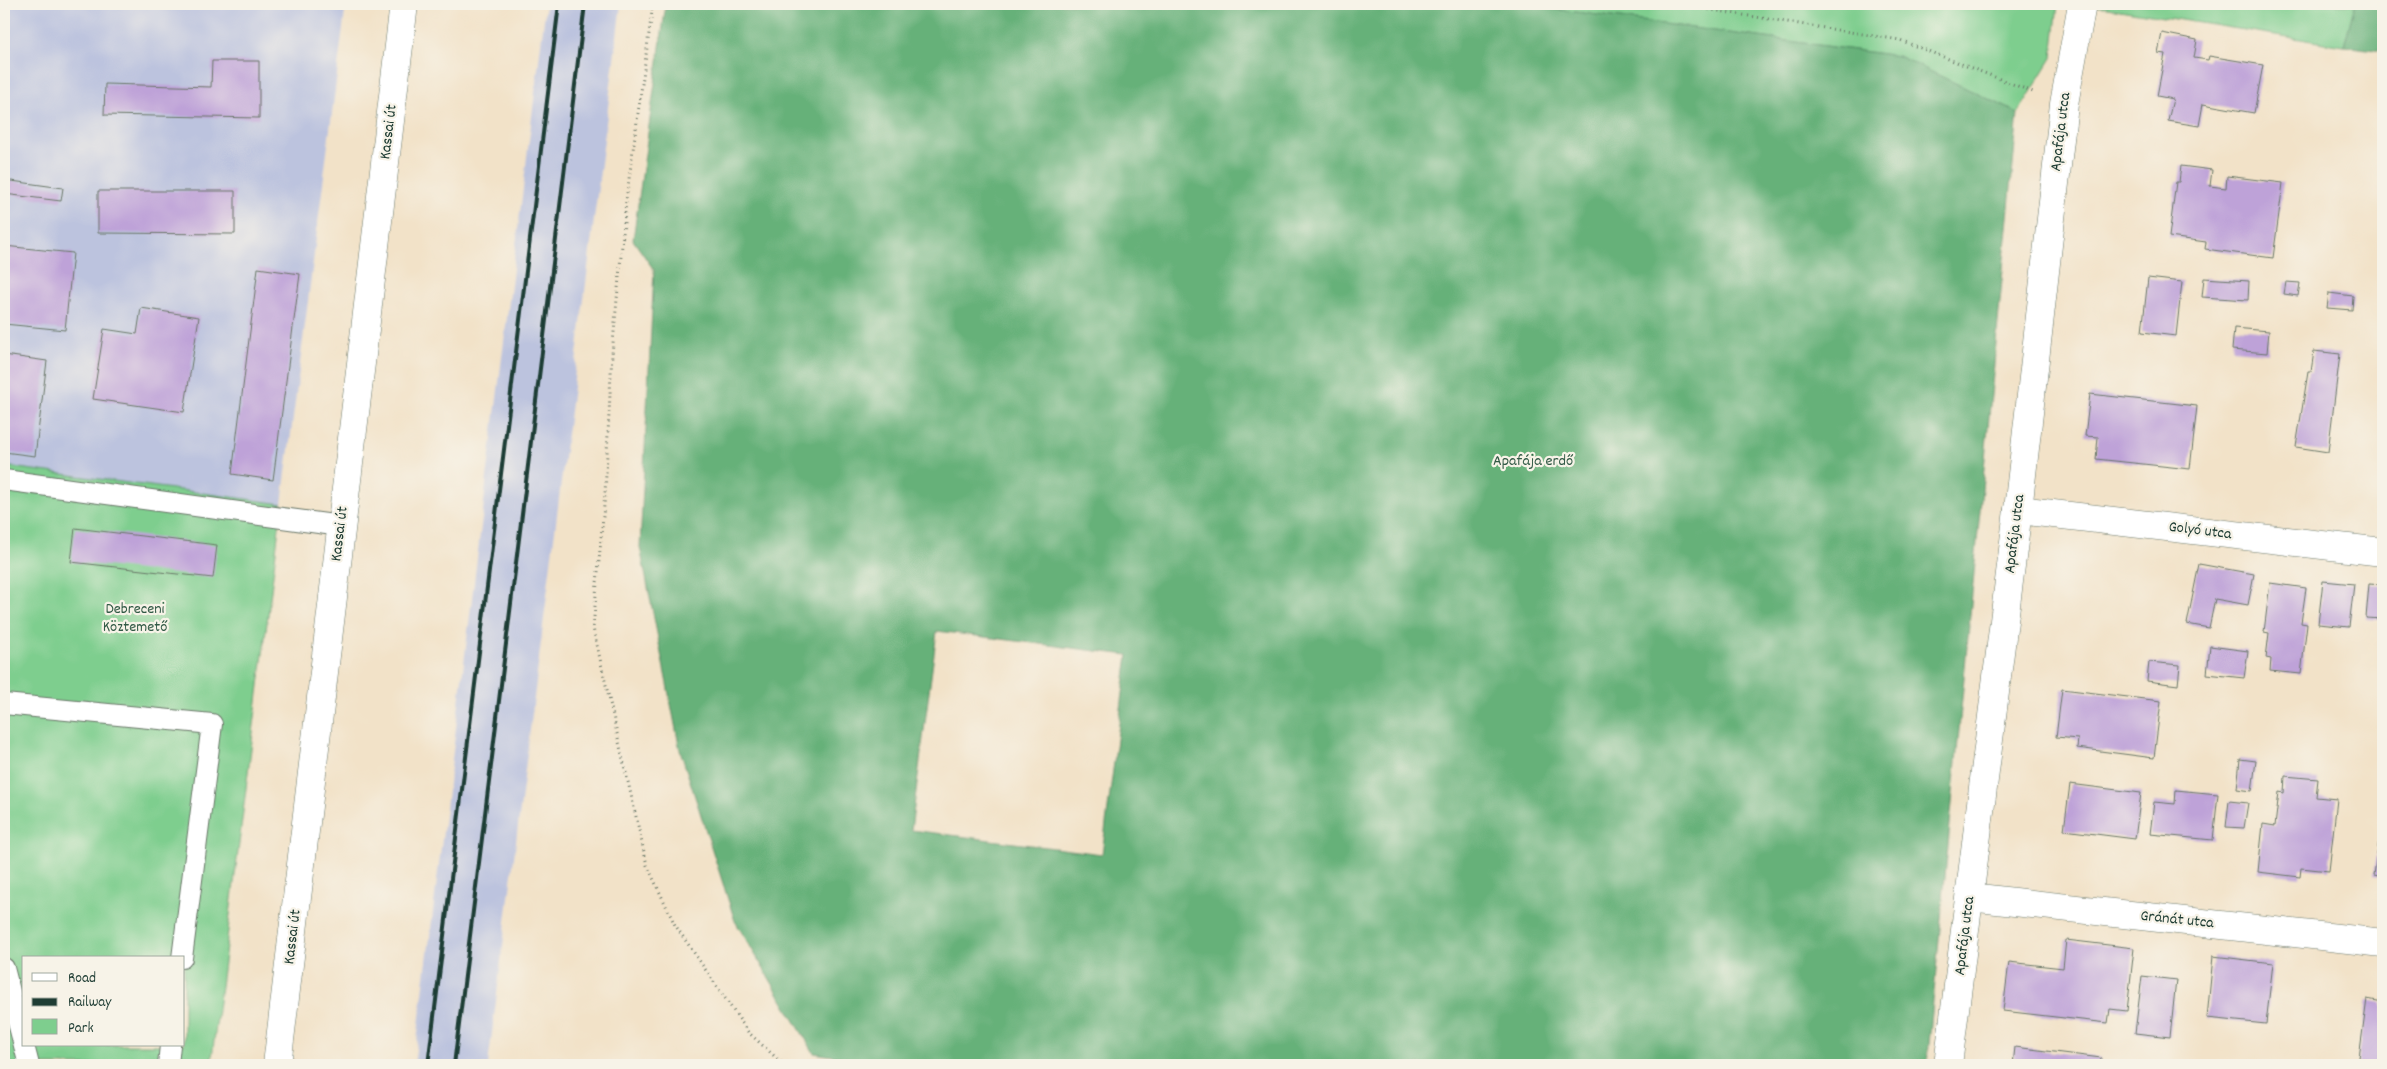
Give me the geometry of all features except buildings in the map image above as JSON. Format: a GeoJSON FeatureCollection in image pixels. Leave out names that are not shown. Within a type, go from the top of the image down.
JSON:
{"type":"FeatureCollection","features":[{"type":"Feature","properties":{"kind":"street","name":"Kassai út"},"geometry":{"type":"LineString","coordinates":[[277,1065],[404,4]]}},
{"type":"Feature","properties":{"kind":"street","name":"Apafája utca"},"geometry":{"type":"LineString","coordinates":[[1948,1065],[2018,510],[2064,104],[2082,4]]}},
{"type":"Feature","properties":{"kind":"street","name":"Golyó utca"},"geometry":{"type":"LineString","coordinates":[[2018,510],[2383,552]]}},
{"type":"Feature","properties":{"kind":"street","name":"Gránát utca"},"geometry":{"type":"LineString","coordinates":[[1970,897],[2383,943]]}},
{"type":"Feature","properties":{"kind":"lane"},"geometry":{"type":"LineString","coordinates":[[4,480],[341,526]]}},
{"type":"Feature","properties":{"kind":"lane"},"geometry":{"type":"LineString","coordinates":[[4,704],[212,724],[182,956]]}},
{"type":"Feature","properties":{"kind":"lane"},"geometry":{"type":"LineString","coordinates":[[4,968],[22,1041]]}},
{"type":"Feature","properties":{"kind":"lane"},"geometry":{"type":"LineString","coordinates":[[23,1046],[28,1065]]}},
{"type":"Feature","properties":{"kind":"lane"},"geometry":{"type":"LineString","coordinates":[[168,1065],[170,1046]]}},
{"type":"Feature","properties":{"kind":"path"},"geometry":{"type":"LineString","coordinates":[[653,4],[626,201],[612,354],[605,494],[593,628],[647,865],[675,925],[737,1016],[753,1037],[784,1065]]}},
{"type":"Feature","properties":{"kind":"path"},"geometry":{"type":"LineString","coordinates":[[1674,4],[1900,40],[2064,104]]}},
{"type":"Feature","properties":{"kind":"shaded area"},"geometry":{"type":"Polygon","coordinates":[[[4,4],[346,4],[282,504],[4,466],[4,4]]]}},
{"type":"Feature","properties":{"kind":"shaded area"},"geometry":{"type":"Polygon","coordinates":[[[546,4],[621,4],[488,1065],[414,1065],[546,4]]]}},
{"type":"Feature","properties":{"kind":"shaded area"},"geometry":{"type":"Polygon","coordinates":[[[551,1056],[612,1065],[550,1065],[551,1056]]]}},
{"type":"Feature","properties":{"kind":"green space","name":"Apafája erdő"},"geometry":{"type":"Polygon","coordinates":[[[666,4],[1517,4],[1898,56],[2018,113],[1927,1065],[891,1065],[814,1053],[735,921],[680,750],[640,547],[654,270],[633,240],[666,4]],[[937,631],[911,830],[1102,854],[1128,655],[937,631]]]}},
{"type":"Feature","properties":{"kind":"green space"},"geometry":{"type":"Polygon","coordinates":[[[1517,4],[2058,4],[2052,58],[2018,113],[1898,56],[1517,4]]]}},
{"type":"Feature","properties":{"kind":"green space"},"geometry":{"type":"Polygon","coordinates":[[[2082,4],[2355,4],[2344,46],[2082,4]]]}},
{"type":"Feature","properties":{"kind":"green space"},"geometry":{"type":"Polygon","coordinates":[[[2355,4],[2383,4],[2383,51],[2344,46],[2355,4]]]}},
{"type":"Feature","properties":{"kind":"green space","name":"Debreceni Köztemető"},"geometry":{"type":"Polygon","coordinates":[[[4,466],[282,504],[211,1065],[4,1065],[4,466]]]}},
{"type":"Feature","properties":{"kind":"railway"},"geometry":{"type":"LineString","coordinates":[[428,1065],[559,4]]}},
{"type":"Feature","properties":{"kind":"railway"},"geometry":{"type":"LineString","coordinates":[[454,1065],[585,4]]}}]}
